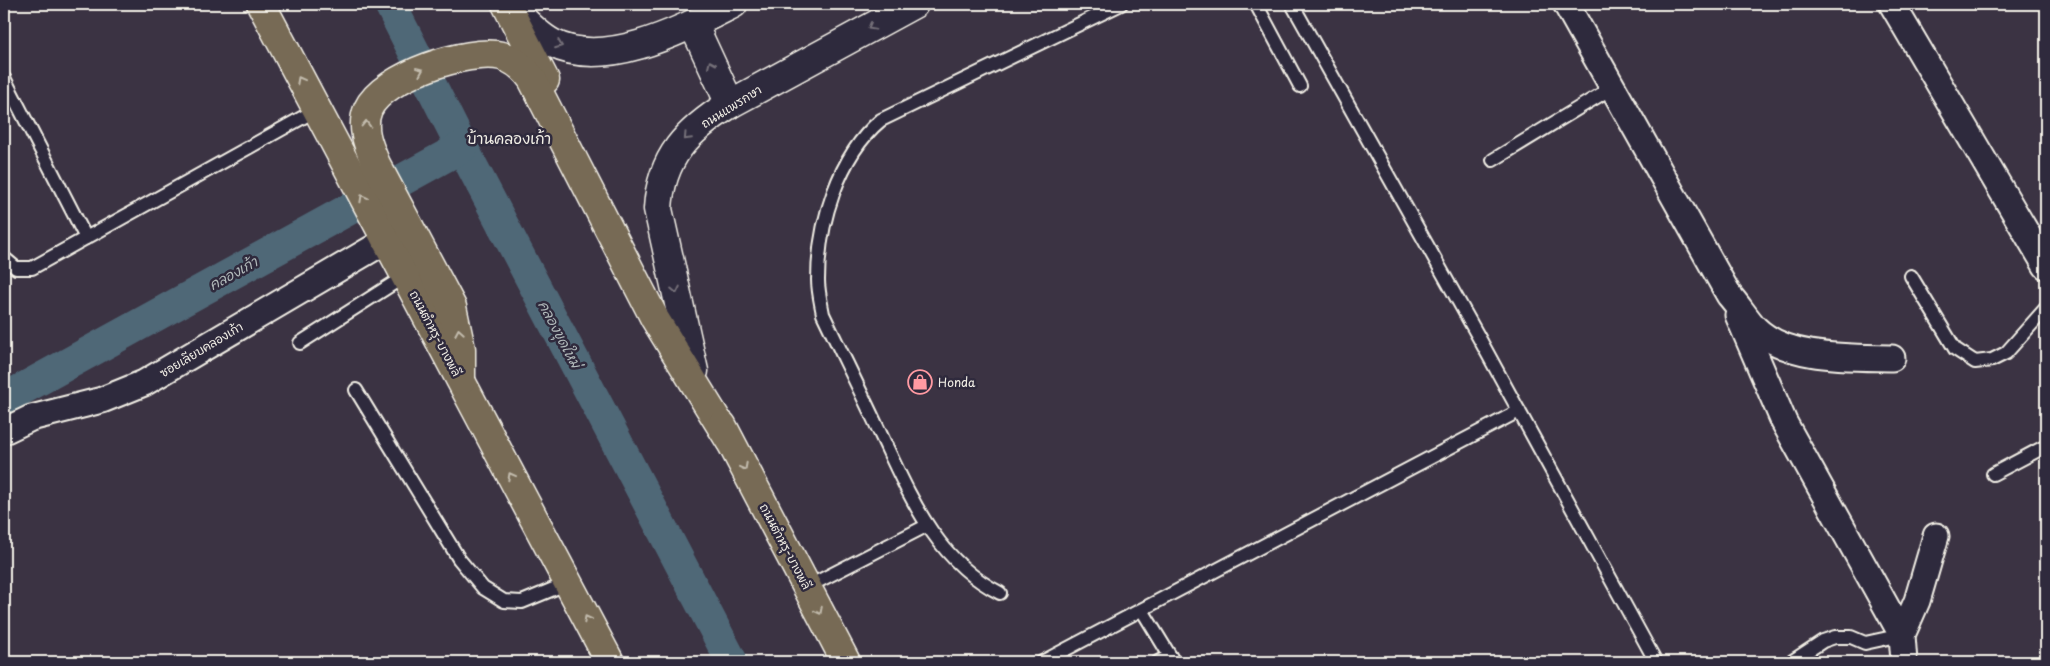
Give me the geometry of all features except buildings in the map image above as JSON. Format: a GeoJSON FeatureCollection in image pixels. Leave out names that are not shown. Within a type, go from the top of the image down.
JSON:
{"type":"FeatureCollection","features":[{"type":"Feature","properties":{"kind":"main road","name":"ถนนตำหรุ-บางพลี"},"geometry":{"type":"LineString","coordinates":[[261,4],[610,662]]}},
{"type":"Feature","properties":{"kind":"main road","name":"ถนนตำหรุ-บางพลี"},"geometry":{"type":"LineString","coordinates":[[507,4],[730,441],[846,662]]}},
{"type":"Feature","properties":{"kind":"main road"},"geometry":{"type":"LineString","coordinates":[[507,4],[534,30],[552,43],[588,51],[608,50],[645,43],[693,24],[733,4]]}},
{"type":"Feature","properties":{"kind":"main road","name":"ถนนแพรกษา"},"geometry":{"type":"LineString","coordinates":[[694,371],[658,209],[659,189],[673,155],[687,136],[708,118],[730,104],[914,4]]}},
{"type":"Feature","properties":{"kind":"main road"},"geometry":{"type":"LineString","coordinates":[[693,24],[730,104]]}},
{"type":"Feature","properties":{"kind":"main road"},"geometry":{"type":"LineString","coordinates":[[461,380],[461,349],[452,307],[373,156],[365,122],[368,109],[378,96],[402,79],[434,65],[468,57],[500,56],[516,62],[532,79],[655,319],[730,441]]}},
{"type":"Feature","properties":{"kind":"street"},"geometry":{"type":"LineString","coordinates":[[1566,4],[1729,295],[1784,422],[1902,635],[1904,662]]}},
{"type":"Feature","properties":{"kind":"street"},"geometry":{"type":"LineString","coordinates":[[1892,4],[2046,266]]}},
{"type":"Feature","properties":{"kind":"street","name":"ซอยเลียบคลองเก้า"},"geometry":{"type":"LineString","coordinates":[[4,431],[31,418],[102,400],[144,383],[383,233]]}},
{"type":"Feature","properties":{"kind":"street"},"geometry":{"type":"LineString","coordinates":[[1729,295],[1756,329],[1782,346],[1827,356],[1892,358]]}},
{"type":"Feature","properties":{"kind":"street"},"geometry":{"type":"LineString","coordinates":[[1902,635],[1917,601],[1936,536]]}},
{"type":"Feature","properties":{"kind":"lane"},"geometry":{"type":"LineString","coordinates":[[1000,592],[978,580],[958,563],[926,526],[823,314],[818,283],[818,269],[825,223],[832,199],[852,156],[864,136],[881,120],[1121,4]]}},
{"type":"Feature","properties":{"kind":"lane"},"geometry":{"type":"LineString","coordinates":[[1256,4],[1300,86]]}},
{"type":"Feature","properties":{"kind":"lane"},"geometry":{"type":"LineString","coordinates":[[1292,4],[1519,411],[1656,662]]}},
{"type":"Feature","properties":{"kind":"lane"},"geometry":{"type":"LineString","coordinates":[[4,78],[86,238]]}},
{"type":"Feature","properties":{"kind":"lane"},"geometry":{"type":"LineString","coordinates":[[1493,160],[1614,87]]}},
{"type":"Feature","properties":{"kind":"lane"},"geometry":{"type":"LineString","coordinates":[[4,258],[16,268],[32,268],[316,110]]}},
{"type":"Feature","properties":{"kind":"lane"},"geometry":{"type":"LineString","coordinates":[[300,343],[405,276]]}},
{"type":"Feature","properties":{"kind":"lane"},"geometry":{"type":"LineString","coordinates":[[1911,276],[1955,349],[1975,362],[1992,360],[2006,353],[2046,308]]}},
{"type":"Feature","properties":{"kind":"lane"},"geometry":{"type":"LineString","coordinates":[[356,390],[459,559],[484,588],[504,600],[522,602],[568,583]]}},
{"type":"Feature","properties":{"kind":"lane"},"geometry":{"type":"LineString","coordinates":[[1042,662],[1519,411]]}},
{"type":"Feature","properties":{"kind":"lane"},"geometry":{"type":"LineString","coordinates":[[1993,474],[2046,446]]}},
{"type":"Feature","properties":{"kind":"lane"},"geometry":{"type":"LineString","coordinates":[[807,588],[926,526]]}},
{"type":"Feature","properties":{"kind":"lane"},"geometry":{"type":"LineString","coordinates":[[1142,610],[1172,659],[1158,662]]}},
{"type":"Feature","properties":{"kind":"lane"},"geometry":{"type":"LineString","coordinates":[[1791,662],[1823,641],[1835,637],[1851,637],[1865,642],[1902,635]]}},
{"type":"Feature","properties":{"kind":"waterway","name":"คลองขุดใหม่"},"geometry":{"type":"LineString","coordinates":[[390,4],[462,147],[732,662]]}},
{"type":"Feature","properties":{"kind":"waterway","name":"คลองเก้า"},"geometry":{"type":"LineString","coordinates":[[4,399],[462,147]]}},
{"type":"Feature","properties":{"kind":"place","name":"Honda"},"geometry":{"type":"Point","coordinates":[920,382]}},
{"type":"Feature","properties":{"kind":"district","name":"บ้านคลองเก้า"},"geometry":{"type":"Point","coordinates":[509,137]}}]}
